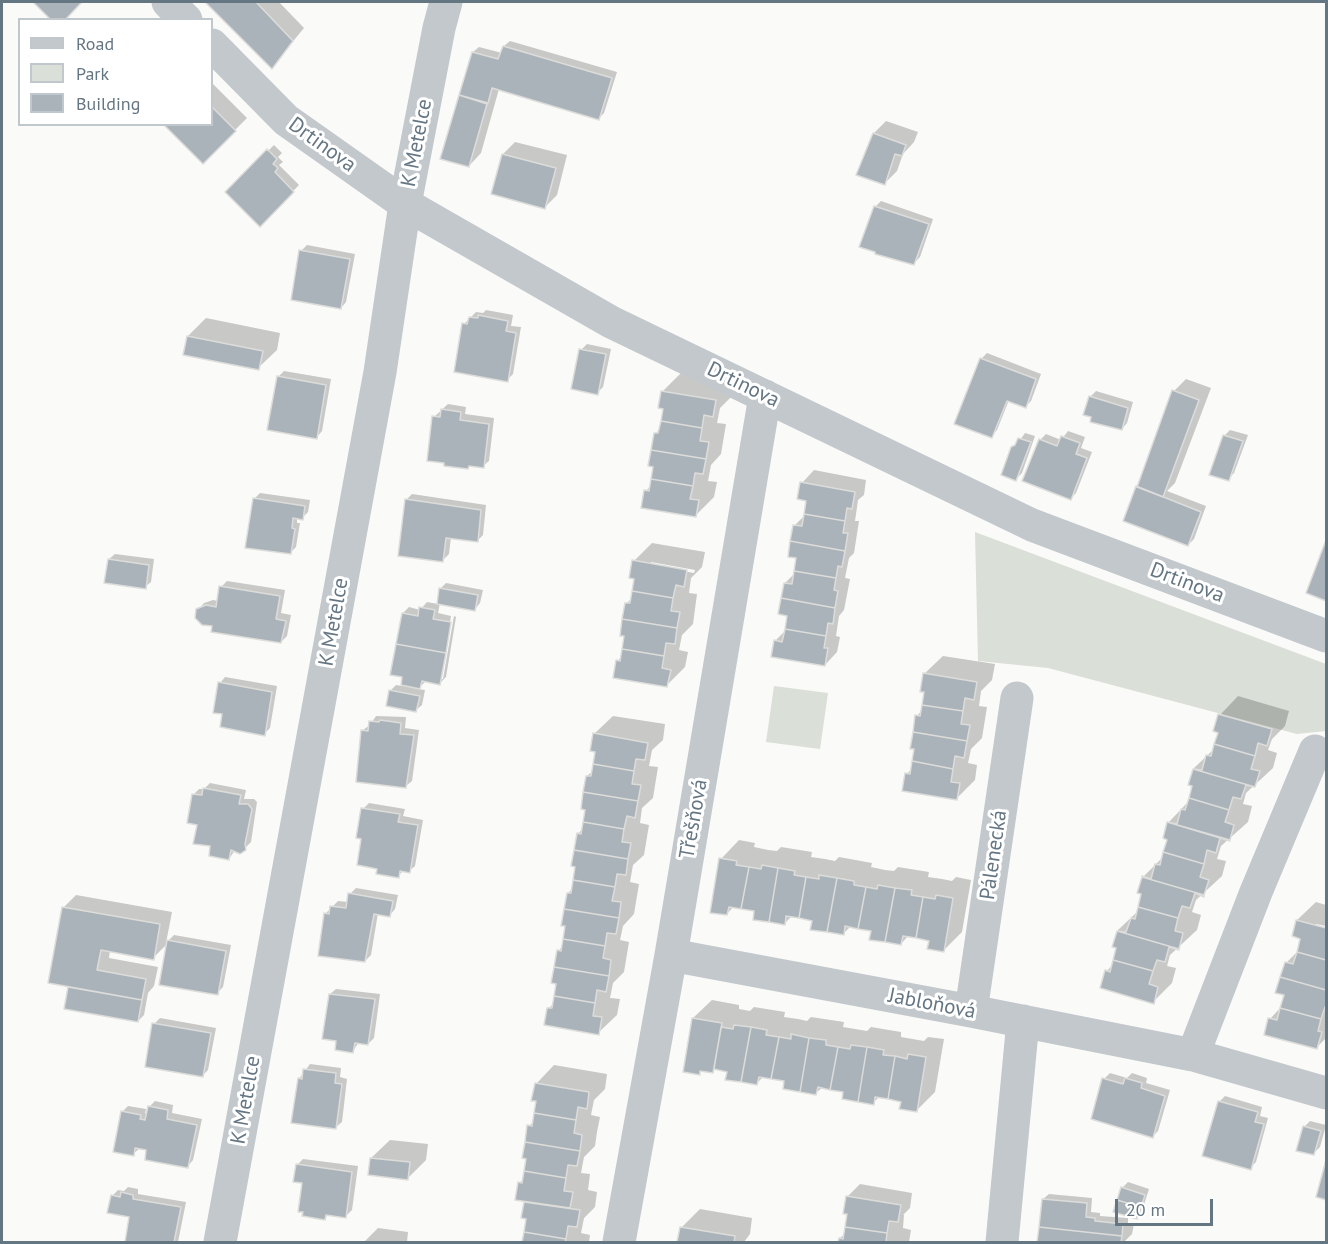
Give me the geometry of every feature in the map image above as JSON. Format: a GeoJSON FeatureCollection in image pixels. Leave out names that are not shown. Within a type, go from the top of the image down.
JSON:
{"type":"FeatureCollection","features":[{"type":"Feature","properties":{"kind":"street"},"geometry":{"type":"LineString","coordinates":[[168,2],[184,18]]}},
{"type":"Feature","properties":{"kind":"street","name":"K Metelce"},"geometry":{"type":"LineString","coordinates":[[220,1242],[380,372],[405,204],[446,2]]}},
{"type":"Feature","properties":{"kind":"street","name":"Drtinova"},"geometry":{"type":"LineString","coordinates":[[213,46],[286,120],[405,204],[611,322],[1032,525],[1326,636]]}},
{"type":"Feature","properties":{"kind":"street","name":"Třešňová"},"geometry":{"type":"LineString","coordinates":[[619,1242],[671,956],[765,396]]}},
{"type":"Feature","properties":{"kind":"street","name":"Pálenecká"},"geometry":{"type":"LineString","coordinates":[[971,1011],[1017,698]]}},
{"type":"Feature","properties":{"kind":"street"},"geometry":{"type":"LineString","coordinates":[[1193,1055],[1256,892],[1315,751]]}},
{"type":"Feature","properties":{"kind":"street","name":"Jabloňová"},"geometry":{"type":"LineString","coordinates":[[671,956],[971,1011],[1193,1055],[1326,1093]]}},
{"type":"Feature","properties":{"kind":"street"},"geometry":{"type":"LineString","coordinates":[[1002,1242],[1023,1021]]}},
{"type":"Feature","properties":{"kind":"green space"},"geometry":{"type":"Polygon","coordinates":[[[975,532],[1326,664],[1326,731],[1297,734],[1048,668],[978,661],[975,532]]]}},
{"type":"Feature","properties":{"kind":"green space"},"geometry":{"type":"Polygon","coordinates":[[[774,686],[828,693],[820,749],[766,742],[774,686]]]}},
{"type":"Feature","properties":{"kind":"building"},"geometry":{"type":"Polygon","coordinates":[[[33,2],[82,2],[67,18],[49,18],[33,2]]]}},
{"type":"Feature","properties":{"kind":"building"},"geometry":{"type":"Polygon","coordinates":[[[205,2],[256,2],[293,41],[272,69],[205,2]]]}},
{"type":"Feature","properties":{"kind":"building"},"geometry":{"type":"Polygon","coordinates":[[[503,46],[612,78],[599,120],[492,88],[488,103],[459,95],[472,52],[498,59],[503,46]]]}},
{"type":"Feature","properties":{"kind":"building"},"geometry":{"type":"Polygon","coordinates":[[[459,95],[487,104],[469,167],[440,159],[459,95]]]}},
{"type":"Feature","properties":{"kind":"building"},"geometry":{"type":"Polygon","coordinates":[[[213,108],[236,131],[203,164],[165,126],[213,126],[213,108]]]}},
{"type":"Feature","properties":{"kind":"building"},"geometry":{"type":"Polygon","coordinates":[[[873,133],[906,145],[902,156],[895,154],[885,185],[856,175],[873,133]]]}},
{"type":"Feature","properties":{"kind":"building"},"geometry":{"type":"Polygon","coordinates":[[[267,149],[277,159],[273,164],[278,168],[275,172],[294,192],[260,227],[225,192],[267,149]]]}},
{"type":"Feature","properties":{"kind":"building"},"geometry":{"type":"Polygon","coordinates":[[[502,154],[556,168],[545,209],[491,194],[502,154]]]}},
{"type":"Feature","properties":{"kind":"building"},"geometry":{"type":"Polygon","coordinates":[[[874,206],[929,224],[914,265],[859,247],[874,206]]]}},
{"type":"Feature","properties":{"kind":"building"},"geometry":{"type":"Polygon","coordinates":[[[299,250],[350,259],[341,309],[291,300],[299,250]]]}},
{"type":"Feature","properties":{"kind":"building"},"geometry":{"type":"Polygon","coordinates":[[[478,315],[508,321],[506,331],[516,333],[508,382],[454,372],[462,323],[467,324],[469,317],[478,318],[478,315]]]}},
{"type":"Feature","properties":{"kind":"building"},"geometry":{"type":"Polygon","coordinates":[[[187,336],[263,351],[259,370],[183,355],[187,336]]]}},
{"type":"Feature","properties":{"kind":"building"},"geometry":{"type":"Polygon","coordinates":[[[579,349],[606,354],[598,395],[571,389],[579,349]]]}},
{"type":"Feature","properties":{"kind":"building"},"geometry":{"type":"Polygon","coordinates":[[[980,358],[1036,379],[1026,408],[1007,401],[992,438],[954,424],[980,358]]]}},
{"type":"Feature","properties":{"kind":"building"},"geometry":{"type":"Polygon","coordinates":[[[277,376],[326,385],[317,439],[267,430],[277,376]]]}},
{"type":"Feature","properties":{"kind":"building"},"geometry":{"type":"Polygon","coordinates":[[[1172,390],[1199,400],[1163,497],[1137,487],[1172,390]]]}},
{"type":"Feature","properties":{"kind":"building"},"geometry":{"type":"Polygon","coordinates":[[[661,391],[716,400],[713,417],[704,415],[702,428],[661,421],[663,409],[658,408],[661,391]]]}},
{"type":"Feature","properties":{"kind":"building"},"geometry":{"type":"Polygon","coordinates":[[[1089,396],[1128,408],[1122,430],[1090,422],[1091,417],[1083,415],[1089,396]]]}},
{"type":"Feature","properties":{"kind":"building"},"geometry":{"type":"Polygon","coordinates":[[[441,409],[461,412],[460,420],[489,424],[484,468],[469,466],[468,469],[427,461],[432,416],[440,417],[441,409]]]}},
{"type":"Feature","properties":{"kind":"building"},"geometry":{"type":"Polygon","coordinates":[[[661,421],[702,428],[700,441],[709,442],[706,459],[651,450],[654,433],[658,433],[661,421]]]}},
{"type":"Feature","properties":{"kind":"building"},"geometry":{"type":"Polygon","coordinates":[[[1223,435],[1243,441],[1229,481],[1209,475],[1223,435]]]}},
{"type":"Feature","properties":{"kind":"building"},"geometry":{"type":"Polygon","coordinates":[[[1061,436],[1080,443],[1076,454],[1087,458],[1071,500],[1022,481],[1039,439],[1057,446],[1061,436]]]}},
{"type":"Feature","properties":{"kind":"building"},"geometry":{"type":"Polygon","coordinates":[[[1018,438],[1031,442],[1016,481],[1001,475],[1011,447],[1015,445],[1018,438]]]}},
{"type":"Feature","properties":{"kind":"building"},"geometry":{"type":"Polygon","coordinates":[[[651,450],[706,459],[703,474],[695,473],[693,486],[651,479],[653,467],[648,466],[651,450]]]}},
{"type":"Feature","properties":{"kind":"building"},"geometry":{"type":"Polygon","coordinates":[[[651,479],[693,486],[690,499],[699,500],[696,517],[641,508],[644,490],[649,491],[651,479]]]}},
{"type":"Feature","properties":{"kind":"building"},"geometry":{"type":"Polygon","coordinates":[[[800,482],[855,492],[852,509],[847,508],[845,521],[804,514],[806,501],[797,499],[800,482]]]}},
{"type":"Feature","properties":{"kind":"building"},"geometry":{"type":"Polygon","coordinates":[[[1136,486],[1201,512],[1188,546],[1123,521],[1136,486]]]}},
{"type":"Feature","properties":{"kind":"building"},"geometry":{"type":"Polygon","coordinates":[[[253,498],[305,506],[303,520],[293,518],[292,528],[295,529],[291,554],[245,548],[253,498]]]}},
{"type":"Feature","properties":{"kind":"building"},"geometry":{"type":"Polygon","coordinates":[[[405,499],[481,510],[478,542],[446,538],[443,562],[398,556],[405,499]]]}},
{"type":"Feature","properties":{"kind":"building"},"geometry":{"type":"Polygon","coordinates":[[[804,514],[845,521],[843,533],[848,533],[845,551],[790,541],[793,525],[802,526],[804,514]]]}},
{"type":"Feature","properties":{"kind":"building"},"geometry":{"type":"Polygon","coordinates":[[[1326,540],[1326,601],[1306,593],[1326,540]]]}},
{"type":"Feature","properties":{"kind":"building"},"geometry":{"type":"Polygon","coordinates":[[[790,541],[845,551],[842,567],[838,566],[836,578],[794,571],[796,558],[788,557],[790,541]]]}},
{"type":"Feature","properties":{"kind":"building"},"geometry":{"type":"Polygon","coordinates":[[[108,559],[149,565],[146,589],[104,583],[108,559]]]}},
{"type":"Feature","properties":{"kind":"building"},"geometry":{"type":"Polygon","coordinates":[[[632,560],[687,570],[684,587],[676,585],[673,598],[632,591],[634,579],[629,578],[632,560]]]}},
{"type":"Feature","properties":{"kind":"building"},"geometry":{"type":"Polygon","coordinates":[[[794,571],[836,578],[834,590],[838,591],[835,608],[781,598],[784,583],[792,584],[794,571]]]}},
{"type":"Feature","properties":{"kind":"building"},"geometry":{"type":"Polygon","coordinates":[[[219,586],[280,596],[276,619],[286,621],[281,643],[211,632],[212,626],[202,625],[195,618],[196,609],[206,605],[216,607],[219,586]]]}},
{"type":"Feature","properties":{"kind":"building"},"geometry":{"type":"Polygon","coordinates":[[[439,588],[478,595],[475,611],[437,604],[439,588]]]}},
{"type":"Feature","properties":{"kind":"building"},"geometry":{"type":"Polygon","coordinates":[[[632,591],[673,598],[671,611],[680,612],[677,628],[622,619],[625,603],[630,603],[632,591]]]}},
{"type":"Feature","properties":{"kind":"building"},"geometry":{"type":"Polygon","coordinates":[[[781,598],[835,608],[833,624],[828,623],[826,636],[785,629],[787,616],[778,614],[781,598]]]}},
{"type":"Feature","properties":{"kind":"building"},"geometry":{"type":"Polygon","coordinates":[[[419,607],[435,610],[433,619],[451,622],[446,653],[396,644],[402,613],[418,616],[419,607]]]}},
{"type":"Feature","properties":{"kind":"building"},"geometry":{"type":"Polygon","coordinates":[[[622,619],[677,628],[675,644],[666,643],[664,656],[622,649],[624,636],[620,636],[622,619]]]}},
{"type":"Feature","properties":{"kind":"building"},"geometry":{"type":"Polygon","coordinates":[[[785,629],[826,636],[824,648],[828,648],[825,666],[771,657],[774,640],[782,642],[785,629]]]}},
{"type":"Feature","properties":{"kind":"building"},"geometry":{"type":"Polygon","coordinates":[[[396,644],[446,653],[440,685],[422,681],[420,689],[401,685],[402,677],[390,675],[396,644]]]}},
{"type":"Feature","properties":{"kind":"building"},"geometry":{"type":"Polygon","coordinates":[[[622,649],[664,656],[662,668],[671,670],[667,687],[613,678],[616,660],[620,661],[622,649]]]}},
{"type":"Feature","properties":{"kind":"building"},"geometry":{"type":"Polygon","coordinates":[[[923,673],[977,682],[974,700],[965,698],[963,711],[922,705],[924,692],[920,692],[923,673]]]}},
{"type":"Feature","properties":{"kind":"building"},"geometry":{"type":"Polygon","coordinates":[[[218,682],[272,692],[265,736],[220,727],[222,714],[213,713],[218,682]]]}},
{"type":"Feature","properties":{"kind":"building"},"geometry":{"type":"Polygon","coordinates":[[[389,690],[420,696],[416,712],[386,706],[389,690]]]}},
{"type":"Feature","properties":{"kind":"building"},"geometry":{"type":"Polygon","coordinates":[[[922,705],[963,711],[961,724],[970,725],[967,741],[913,732],[915,715],[920,716],[922,705]]]}},
{"type":"Feature","properties":{"kind":"building"},"geometry":{"type":"Polygon","coordinates":[[[1218,714],[1272,729],[1267,746],[1258,743],[1255,756],[1214,744],[1218,733],[1213,731],[1218,714]]]}},
{"type":"Feature","properties":{"kind":"building"},"geometry":{"type":"Polygon","coordinates":[[[380,720],[401,723],[400,734],[414,735],[406,788],[356,782],[361,730],[368,731],[369,721],[379,722],[380,720]]]}},
{"type":"Feature","properties":{"kind":"building"},"geometry":{"type":"Polygon","coordinates":[[[913,732],[967,741],[964,758],[955,756],[953,769],[912,761],[914,749],[910,749],[913,732]]]}},
{"type":"Feature","properties":{"kind":"building"},"geometry":{"type":"Polygon","coordinates":[[[593,733],[648,743],[645,760],[636,759],[634,771],[593,764],[595,752],[590,751],[593,733]]]}},
{"type":"Feature","properties":{"kind":"building"},"geometry":{"type":"Polygon","coordinates":[[[1214,744],[1255,756],[1251,769],[1260,771],[1255,787],[1193,769],[1202,770],[1206,755],[1211,756],[1214,744]]]}},
{"type":"Feature","properties":{"kind":"building"},"geometry":{"type":"Polygon","coordinates":[[[912,761],[953,769],[951,782],[960,783],[957,800],[902,791],[905,773],[910,774],[912,761]]]}},
{"type":"Feature","properties":{"kind":"building"},"geometry":{"type":"Polygon","coordinates":[[[593,764],[634,771],[632,784],[641,785],[638,801],[583,792],[586,776],[591,776],[593,764]]]}},
{"type":"Feature","properties":{"kind":"building"},"geometry":{"type":"Polygon","coordinates":[[[1193,769],[1255,787],[1246,785],[1241,799],[1233,797],[1229,810],[1189,798],[1192,786],[1188,785],[1193,769]]]}},
{"type":"Feature","properties":{"kind":"building"},"geometry":{"type":"Polygon","coordinates":[[[203,788],[241,795],[239,804],[248,804],[252,809],[245,844],[246,850],[240,854],[231,850],[229,860],[209,856],[210,846],[193,844],[197,825],[187,823],[192,794],[202,795],[203,788]]]}},
{"type":"Feature","properties":{"kind":"building"},"geometry":{"type":"Polygon","coordinates":[[[583,792],[638,801],[635,818],[627,816],[624,829],[583,822],[585,810],[581,809],[583,792]]]}},
{"type":"Feature","properties":{"kind":"building"},"geometry":{"type":"Polygon","coordinates":[[[1189,798],[1229,810],[1225,822],[1234,825],[1230,840],[1167,822],[1177,824],[1181,809],[1185,810],[1189,798]]]}},
{"type":"Feature","properties":{"kind":"building"},"geometry":{"type":"Polygon","coordinates":[[[361,808],[400,814],[398,822],[418,825],[410,873],[400,871],[399,878],[376,874],[377,869],[357,865],[361,839],[356,838],[361,808]]]}},
{"type":"Feature","properties":{"kind":"building"},"geometry":{"type":"Polygon","coordinates":[[[583,822],[624,829],[622,842],[631,843],[628,859],[574,850],[577,833],[581,834],[583,822]]]}},
{"type":"Feature","properties":{"kind":"building"},"geometry":{"type":"Polygon","coordinates":[[[1167,822],[1230,841],[1220,838],[1216,853],[1207,850],[1204,864],[1163,852],[1167,840],[1163,838],[1167,822]]]}},
{"type":"Feature","properties":{"kind":"building"},"geometry":{"type":"Polygon","coordinates":[[[574,850],[628,859],[626,875],[617,874],[615,887],[573,880],[575,867],[571,866],[574,850]]]}},
{"type":"Feature","properties":{"kind":"building"},"geometry":{"type":"Polygon","coordinates":[[[1163,852],[1204,864],[1200,877],[1209,880],[1204,895],[1142,877],[1151,879],[1155,864],[1160,865],[1163,852]]]}},
{"type":"Feature","properties":{"kind":"building"},"geometry":{"type":"Polygon","coordinates":[[[719,858],[737,861],[736,865],[749,867],[741,909],[729,907],[727,915],[710,913],[719,858]]]}},
{"type":"Feature","properties":{"kind":"building"},"geometry":{"type":"Polygon","coordinates":[[[762,865],[778,868],[769,922],[753,920],[754,911],[741,909],[749,867],[761,869],[762,865]]]}},
{"type":"Feature","properties":{"kind":"building"},"geometry":{"type":"Polygon","coordinates":[[[778,868],[795,871],[794,875],[806,877],[799,918],[786,916],[785,925],[769,922],[778,868]]]}},
{"type":"Feature","properties":{"kind":"building"},"geometry":{"type":"Polygon","coordinates":[[[819,875],[837,878],[827,932],[810,930],[812,921],[799,918],[806,877],[819,879],[819,875]]]}},
{"type":"Feature","properties":{"kind":"building"},"geometry":{"type":"Polygon","coordinates":[[[1142,877],[1204,895],[1204,897],[1195,893],[1190,908],[1182,906],[1178,918],[1138,907],[1141,894],[1137,893],[1142,877]]]}},
{"type":"Feature","properties":{"kind":"building"},"geometry":{"type":"Polygon","coordinates":[[[837,878],[854,881],[854,885],[866,887],[858,929],[845,926],[844,935],[827,932],[837,878]]]}},
{"type":"Feature","properties":{"kind":"building"},"geometry":{"type":"Polygon","coordinates":[[[573,880],[615,887],[612,901],[621,902],[619,918],[564,909],[567,893],[571,893],[573,880]]]}},
{"type":"Feature","properties":{"kind":"building"},"geometry":{"type":"Polygon","coordinates":[[[878,885],[895,888],[885,942],[869,940],[871,931],[858,929],[866,887],[877,889],[878,885]]]}},
{"type":"Feature","properties":{"kind":"building"},"geometry":{"type":"Polygon","coordinates":[[[895,888],[912,890],[911,895],[923,897],[916,938],[903,936],[901,945],[885,942],[895,888]]]}},
{"type":"Feature","properties":{"kind":"building"},"geometry":{"type":"Polygon","coordinates":[[[348,893],[393,901],[390,917],[374,914],[365,962],[318,956],[324,913],[329,914],[330,906],[346,908],[348,893]]]}},
{"type":"Feature","properties":{"kind":"building"},"geometry":{"type":"Polygon","coordinates":[[[936,895],[953,898],[944,952],[927,949],[929,941],[916,938],[923,897],[935,899],[936,895]]]}},
{"type":"Feature","properties":{"kind":"building"},"geometry":{"type":"Polygon","coordinates":[[[62,907],[160,924],[154,960],[101,950],[97,970],[146,979],[142,1000],[48,983],[62,907]]]}},
{"type":"Feature","properties":{"kind":"building"},"geometry":{"type":"Polygon","coordinates":[[[1138,907],[1178,918],[1175,931],[1183,933],[1179,949],[1117,931],[1126,932],[1131,918],[1135,919],[1138,907]]]}},
{"type":"Feature","properties":{"kind":"building"},"geometry":{"type":"Polygon","coordinates":[[[564,909],[619,918],[616,934],[607,933],[605,946],[563,939],[565,926],[561,926],[564,909]]]}},
{"type":"Feature","properties":{"kind":"building"},"geometry":{"type":"Polygon","coordinates":[[[1296,920],[1326,928],[1326,960],[1297,952],[1300,939],[1292,936],[1296,920]]]}},
{"type":"Feature","properties":{"kind":"building"},"geometry":{"type":"Polygon","coordinates":[[[1117,931],[1179,950],[1169,947],[1165,962],[1157,960],[1153,971],[1113,960],[1116,948],[1112,947],[1117,931]]]}},
{"type":"Feature","properties":{"kind":"building"},"geometry":{"type":"Polygon","coordinates":[[[563,939],[605,946],[603,958],[611,960],[609,976],[554,967],[557,950],[561,951],[563,939]]]}},
{"type":"Feature","properties":{"kind":"building"},"geometry":{"type":"Polygon","coordinates":[[[167,940],[226,951],[218,995],[159,985],[167,940]]]}},
{"type":"Feature","properties":{"kind":"building"},"geometry":{"type":"Polygon","coordinates":[[[1297,952],[1326,960],[1326,990],[1280,977],[1285,962],[1293,964],[1297,952]]]}},
{"type":"Feature","properties":{"kind":"building"},"geometry":{"type":"Polygon","coordinates":[[[1113,960],[1153,971],[1149,984],[1158,987],[1154,1004],[1100,988],[1105,970],[1110,972],[1113,960]]]}},
{"type":"Feature","properties":{"kind":"building"},"geometry":{"type":"Polygon","coordinates":[[[554,967],[609,976],[606,992],[597,990],[595,1003],[554,996],[556,984],[551,983],[554,967]]]}},
{"type":"Feature","properties":{"kind":"building"},"geometry":{"type":"Polygon","coordinates":[[[1280,977],[1326,990],[1326,1008],[1321,1019],[1280,1008],[1284,995],[1275,993],[1280,977]]]}},
{"type":"Feature","properties":{"kind":"building"},"geometry":{"type":"Polygon","coordinates":[[[68,987],[142,1000],[138,1022],[64,1009],[68,987]]]}},
{"type":"Feature","properties":{"kind":"building"},"geometry":{"type":"Polygon","coordinates":[[[329,994],[375,999],[368,1045],[355,1043],[353,1053],[335,1050],[336,1041],[322,1039],[329,994]]]}},
{"type":"Feature","properties":{"kind":"building"},"geometry":{"type":"Polygon","coordinates":[[[554,996],[595,1003],[593,1016],[602,1017],[599,1035],[544,1025],[547,1008],[552,1008],[554,996]]]}},
{"type":"Feature","properties":{"kind":"building"},"geometry":{"type":"Polygon","coordinates":[[[1280,1008],[1321,1019],[1318,1031],[1322,1032],[1317,1049],[1264,1035],[1268,1018],[1277,1020],[1280,1008]]]}},
{"type":"Feature","properties":{"kind":"building"},"geometry":{"type":"Polygon","coordinates":[[[692,1018],[722,1023],[713,1073],[700,1071],[700,1075],[683,1072],[692,1018]]]}},
{"type":"Feature","properties":{"kind":"building"},"geometry":{"type":"Polygon","coordinates":[[[152,1023],[211,1033],[203,1077],[145,1067],[152,1023]]]}},
{"type":"Feature","properties":{"kind":"building"},"geometry":{"type":"Polygon","coordinates":[[[734,1025],[751,1027],[741,1082],[725,1080],[727,1072],[714,1069],[721,1027],[733,1029],[734,1025]]]}},
{"type":"Feature","properties":{"kind":"building"},"geometry":{"type":"Polygon","coordinates":[[[751,1027],[767,1030],[766,1035],[779,1037],[771,1079],[759,1077],[757,1085],[741,1082],[751,1027]]]}},
{"type":"Feature","properties":{"kind":"building"},"geometry":{"type":"Polygon","coordinates":[[[791,1034],[809,1038],[800,1092],[783,1089],[784,1081],[771,1079],[779,1037],[791,1039],[791,1034]]]}},
{"type":"Feature","properties":{"kind":"building"},"geometry":{"type":"Polygon","coordinates":[[[809,1038],[826,1040],[826,1045],[838,1047],[830,1090],[818,1087],[816,1095],[800,1092],[809,1038]]]}},
{"type":"Feature","properties":{"kind":"building"},"geometry":{"type":"Polygon","coordinates":[[[851,1045],[867,1047],[858,1102],[842,1099],[843,1092],[830,1090],[838,1047],[850,1049],[851,1045]]]}},
{"type":"Feature","properties":{"kind":"building"},"geometry":{"type":"Polygon","coordinates":[[[867,1047],[884,1050],[883,1055],[895,1056],[888,1099],[875,1097],[874,1105],[858,1102],[867,1047]]]}},
{"type":"Feature","properties":{"kind":"building"},"geometry":{"type":"Polygon","coordinates":[[[908,1054],[926,1057],[917,1112],[899,1109],[901,1102],[888,1099],[895,1056],[907,1059],[908,1054]]]}},
{"type":"Feature","properties":{"kind":"building"},"geometry":{"type":"Polygon","coordinates":[[[303,1069],[336,1073],[335,1083],[342,1084],[336,1129],[291,1123],[298,1078],[302,1079],[303,1069]]]}},
{"type":"Feature","properties":{"kind":"building"},"geometry":{"type":"Polygon","coordinates":[[[1102,1078],[1123,1084],[1125,1078],[1142,1083],[1141,1088],[1165,1096],[1153,1138],[1091,1119],[1102,1078]]]}},
{"type":"Feature","properties":{"kind":"building"},"geometry":{"type":"Polygon","coordinates":[[[535,1083],[589,1092],[587,1109],[578,1107],[576,1120],[534,1113],[536,1101],[531,1101],[535,1083]]]}},
{"type":"Feature","properties":{"kind":"building"},"geometry":{"type":"Polygon","coordinates":[[[1218,1101],[1258,1112],[1255,1122],[1264,1124],[1251,1170],[1202,1156],[1218,1101]]]}},
{"type":"Feature","properties":{"kind":"building"},"geometry":{"type":"Polygon","coordinates":[[[148,1106],[168,1110],[167,1119],[197,1125],[188,1168],[145,1160],[146,1150],[135,1148],[134,1156],[113,1152],[121,1111],[141,1115],[140,1119],[145,1120],[148,1106]]]}},
{"type":"Feature","properties":{"kind":"building"},"geometry":{"type":"Polygon","coordinates":[[[534,1113],[576,1120],[574,1133],[582,1135],[580,1151],[525,1142],[527,1125],[532,1126],[534,1113]]]}},
{"type":"Feature","properties":{"kind":"building"},"geometry":{"type":"Polygon","coordinates":[[[1303,1126],[1321,1131],[1314,1155],[1296,1151],[1303,1126]]]}},
{"type":"Feature","properties":{"kind":"building"},"geometry":{"type":"Polygon","coordinates":[[[525,1142],[580,1151],[577,1166],[568,1165],[566,1178],[524,1171],[526,1159],[522,1158],[525,1142]]]}},
{"type":"Feature","properties":{"kind":"building"},"geometry":{"type":"Polygon","coordinates":[[[370,1158],[410,1162],[408,1180],[368,1175],[370,1158]]]}},
{"type":"Feature","properties":{"kind":"building"},"geometry":{"type":"Polygon","coordinates":[[[1326,1160],[1326,1200],[1316,1197],[1326,1160]]]}},
{"type":"Feature","properties":{"kind":"building"},"geometry":{"type":"Polygon","coordinates":[[[296,1164],[352,1172],[346,1218],[326,1215],[325,1220],[302,1216],[303,1212],[298,1212],[302,1183],[293,1182],[296,1164]]]}},
{"type":"Feature","properties":{"kind":"building"},"geometry":{"type":"Polygon","coordinates":[[[524,1171],[566,1178],[564,1191],[573,1192],[570,1208],[515,1200],[518,1182],[522,1183],[524,1171]]]}},
{"type":"Feature","properties":{"kind":"building"},"geometry":{"type":"Polygon","coordinates":[[[1121,1187],[1145,1195],[1141,1207],[1117,1200],[1121,1187]]]}},
{"type":"Feature","properties":{"kind":"building"},"geometry":{"type":"Polygon","coordinates":[[[121,1192],[133,1195],[133,1199],[181,1207],[174,1242],[125,1242],[129,1217],[107,1213],[111,1195],[120,1197],[121,1192]]]}},
{"type":"Feature","properties":{"kind":"building"},"geometry":{"type":"Polygon","coordinates":[[[846,1196],[901,1205],[898,1222],[889,1221],[887,1233],[845,1227],[847,1214],[843,1214],[846,1196]]]}},
{"type":"Feature","properties":{"kind":"building"},"geometry":{"type":"Polygon","coordinates":[[[1042,1199],[1087,1203],[1086,1217],[1095,1218],[1095,1221],[1123,1224],[1122,1236],[1039,1227],[1042,1199]]]}},
{"type":"Feature","properties":{"kind":"building"},"geometry":{"type":"Polygon","coordinates":[[[1117,1200],[1141,1207],[1137,1219],[1113,1212],[1117,1200]]]}},
{"type":"Feature","properties":{"kind":"building"},"geometry":{"type":"Polygon","coordinates":[[[524,1202],[580,1210],[577,1227],[568,1226],[566,1239],[524,1232],[526,1219],[521,1218],[524,1202]]]}},
{"type":"Feature","properties":{"kind":"building"},"geometry":{"type":"Polygon","coordinates":[[[680,1227],[735,1236],[734,1242],[677,1242],[680,1227]]]}},
{"type":"Feature","properties":{"kind":"building"},"geometry":{"type":"Polygon","coordinates":[[[845,1227],[887,1233],[886,1242],[838,1242],[839,1238],[843,1239],[845,1227]]]}},
{"type":"Feature","properties":{"kind":"building"},"geometry":{"type":"Polygon","coordinates":[[[1039,1227],[1122,1236],[1121,1242],[1037,1242],[1039,1227]]]}},
{"type":"Feature","properties":{"kind":"building"},"geometry":{"type":"Polygon","coordinates":[[[524,1232],[566,1239],[565,1242],[522,1242],[524,1232]]]}}]}
